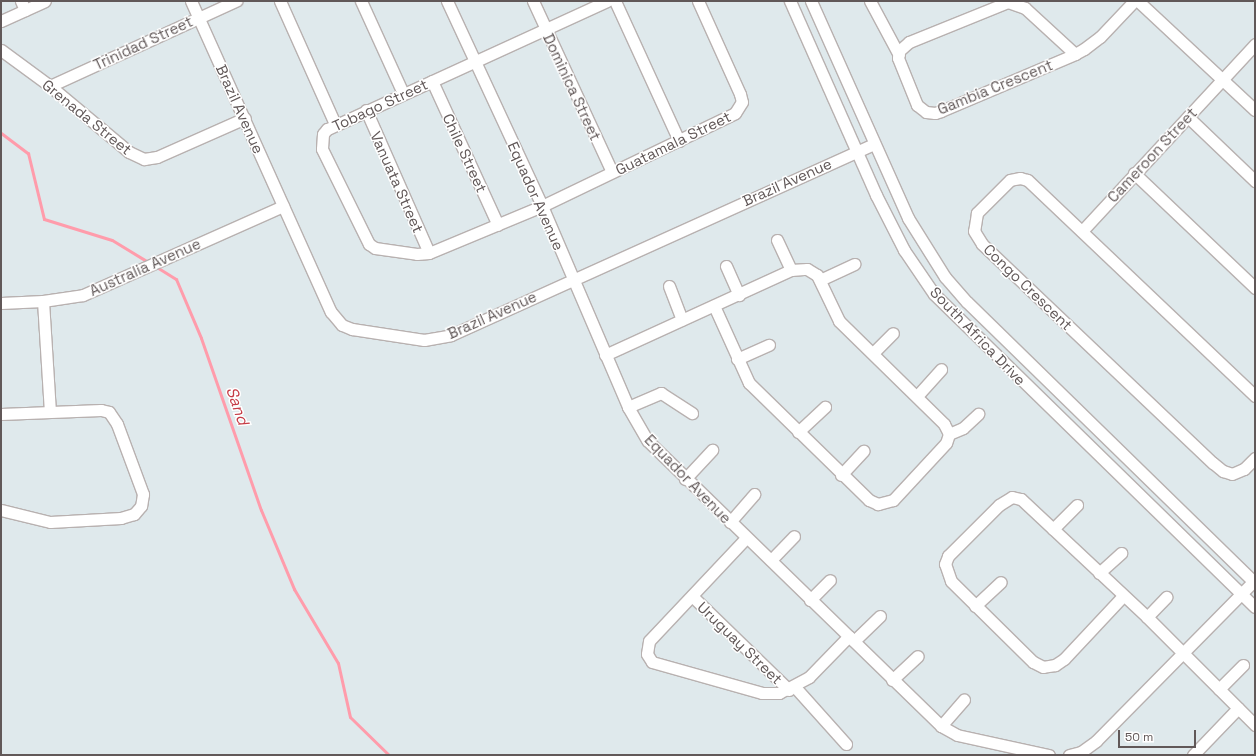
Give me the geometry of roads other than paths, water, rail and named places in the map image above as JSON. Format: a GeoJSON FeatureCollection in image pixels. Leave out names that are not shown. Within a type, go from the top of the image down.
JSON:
{"type":"FeatureCollection","features":[{"type":"Feature","properties":{"kind":"street"},"geometry":{"type":"LineString","coordinates":[[1,21],[23,6],[45,1]]}},
{"type":"Feature","properties":{"kind":"street","name":"Brazil Avenue"},"geometry":{"type":"LineString","coordinates":[[191,1],[331,312],[342,324],[352,329],[424,340],[437,339],[458,332],[572,279],[874,144]]}},
{"type":"Feature","properties":{"kind":"street","name":"Trinidad Street"},"geometry":{"type":"LineString","coordinates":[[50,86],[236,1]]}},
{"type":"Feature","properties":{"kind":"street"},"geometry":{"type":"LineString","coordinates":[[280,1],[335,124]]}},
{"type":"Feature","properties":{"kind":"street"},"geometry":{"type":"LineString","coordinates":[[361,1],[403,93]]}},
{"type":"Feature","properties":{"kind":"street","name":"Equador Avenue"},"geometry":{"type":"LineString","coordinates":[[447,1],[542,206],[628,407],[648,441],[746,538],[771,560],[810,600],[941,726],[957,735],[1049,755]]}},
{"type":"Feature","properties":{"kind":"street","name":"Dominica Street"},"geometry":{"type":"LineString","coordinates":[[533,1],[612,172]]}},
{"type":"Feature","properties":{"kind":"street","name":"Tobago Street"},"geometry":{"type":"LineString","coordinates":[[542,206],[429,253],[417,254],[375,248],[364,238],[322,149],[323,134],[335,124],[607,1]]}},
{"type":"Feature","properties":{"kind":"street"},"geometry":{"type":"LineString","coordinates":[[615,1],[679,141]]}},
{"type":"Feature","properties":{"kind":"street","name":"Guatamala Street"},"geometry":{"type":"LineString","coordinates":[[542,206],[727,119],[740,108],[742,102],[740,94],[698,1]]}},
{"type":"Feature","properties":{"kind":"street","name":"South Africa Drive"},"geometry":{"type":"LineString","coordinates":[[790,1],[857,151],[904,250],[944,305],[1255,607]]}},
{"type":"Feature","properties":{"kind":"street","name":"South Africa Drive"},"geometry":{"type":"LineString","coordinates":[[811,1],[911,224],[931,258],[952,286],[1255,581]]}},
{"type":"Feature","properties":{"kind":"street"},"geometry":{"type":"LineString","coordinates":[[870,1],[898,55]]}},
{"type":"Feature","properties":{"kind":"street","name":"Gambia Crescent"},"geometry":{"type":"LineString","coordinates":[[1075,54],[1025,8],[1008,2],[909,42],[902,48],[898,55],[917,105],[931,113],[941,111],[1075,54],[1095,42],[1134,1]]}},
{"type":"Feature","properties":{"kind":"street"},"geometry":{"type":"LineString","coordinates":[[1138,1],[1255,110]]}},
{"type":"Feature","properties":{"kind":"street","name":"Cameroon Street"},"geometry":{"type":"LineString","coordinates":[[1082,230],[1255,44]]}},
{"type":"Feature","properties":{"kind":"street","name":"Grenada Street"},"geometry":{"type":"LineString","coordinates":[[1,50],[50,86],[129,152],[144,159],[156,157],[244,118]]}},
{"type":"Feature","properties":{"kind":"street","name":"Chile Street"},"geometry":{"type":"LineString","coordinates":[[432,81],[498,225]]}},
{"type":"Feature","properties":{"kind":"street","name":"Vanuata Street"},"geometry":{"type":"LineString","coordinates":[[366,110],[429,253]]}},
{"type":"Feature","properties":{"kind":"street"},"geometry":{"type":"LineString","coordinates":[[1188,117],[1255,181]]}},
{"type":"Feature","properties":{"kind":"street"},"geometry":{"type":"LineString","coordinates":[[1134,173],[1255,288]]}},
{"type":"Feature","properties":{"kind":"street","name":"Congo Crescent"},"geometry":{"type":"LineString","coordinates":[[1255,396],[1036,187],[1020,178],[1007,183],[981,208],[973,226],[982,244],[1219,469],[1235,474],[1255,458]]}},
{"type":"Feature","properties":{"kind":"street","name":"Australia Avenue"},"geometry":{"type":"LineString","coordinates":[[1,303],[43,301],[83,295],[283,206]]}},
{"type":"Feature","properties":{"kind":"street"},"geometry":{"type":"LineString","coordinates":[[778,240],[791,270]]}},
{"type":"Feature","properties":{"kind":"street"},"geometry":{"type":"LineString","coordinates":[[820,280],[854,264]]}},
{"type":"Feature","properties":{"kind":"street"},"geometry":{"type":"LineString","coordinates":[[726,266],[739,295]]}},
{"type":"Feature","properties":{"kind":"street"},"geometry":{"type":"LineString","coordinates":[[605,355],[791,270],[809,270],[820,280],[839,321],[939,418],[949,434]]}},
{"type":"Feature","properties":{"kind":"street"},"geometry":{"type":"LineString","coordinates":[[669,286],[682,320]]}},
{"type":"Feature","properties":{"kind":"street"},"geometry":{"type":"LineString","coordinates":[[43,301],[50,411]]}},
{"type":"Feature","properties":{"kind":"street"},"geometry":{"type":"LineString","coordinates":[[714,306],[737,359],[752,387],[840,475],[869,500],[878,504],[888,502],[897,497],[939,452],[949,434],[963,428],[978,414]]}},
{"type":"Feature","properties":{"kind":"street"},"geometry":{"type":"LineString","coordinates":[[873,353],[893,333]]}},
{"type":"Feature","properties":{"kind":"street"},"geometry":{"type":"LineString","coordinates":[[737,359],[769,345]]}},
{"type":"Feature","properties":{"kind":"street"},"geometry":{"type":"LineString","coordinates":[[917,396],[941,369]]}},
{"type":"Feature","properties":{"kind":"street"},"geometry":{"type":"LineString","coordinates":[[628,407],[661,393],[692,412]]}},
{"type":"Feature","properties":{"kind":"street"},"geometry":{"type":"LineString","coordinates":[[798,432],[825,407]]}},
{"type":"Feature","properties":{"kind":"street"},"geometry":{"type":"LineString","coordinates":[[1,414],[101,410],[113,416],[141,489],[141,506],[134,514],[127,517],[55,522],[1,510]]}},
{"type":"Feature","properties":{"kind":"street"},"geometry":{"type":"LineString","coordinates":[[685,478],[712,450]]}},
{"type":"Feature","properties":{"kind":"street"},"geometry":{"type":"LineString","coordinates":[[840,475],[863,451]]}},
{"type":"Feature","properties":{"kind":"street"},"geometry":{"type":"LineString","coordinates":[[730,522],[754,494]]}},
{"type":"Feature","properties":{"kind":"street"},"geometry":{"type":"LineString","coordinates":[[1123,596],[1064,659],[1047,667],[1033,662],[975,606],[949,578],[946,561],[999,505],[1008,498],[1018,497],[1147,617],[1182,654],[1255,725]]}},
{"type":"Feature","properties":{"kind":"street"},"geometry":{"type":"LineString","coordinates":[[1053,529],[1077,505]]}},
{"type":"Feature","properties":{"kind":"street"},"geometry":{"type":"LineString","coordinates":[[771,560],[794,536]]}},
{"type":"Feature","properties":{"kind":"street"},"geometry":{"type":"LineString","coordinates":[[746,538],[649,641],[647,654],[652,662],[762,693],[772,694],[792,688],[809,677],[880,616]]}},
{"type":"Feature","properties":{"kind":"street"},"geometry":{"type":"LineString","coordinates":[[1099,573],[1121,553]]}},
{"type":"Feature","properties":{"kind":"street"},"geometry":{"type":"LineString","coordinates":[[810,600],[830,580]]}},
{"type":"Feature","properties":{"kind":"street"},"geometry":{"type":"LineString","coordinates":[[1069,755],[1081,752],[1096,742],[1255,581]]}},
{"type":"Feature","properties":{"kind":"street"},"geometry":{"type":"LineString","coordinates":[[975,606],[1001,582]]}},
{"type":"Feature","properties":{"kind":"street","name":"Uruguay Street"},"geometry":{"type":"LineString","coordinates":[[692,596],[792,688],[846,744]]}},
{"type":"Feature","properties":{"kind":"street"},"geometry":{"type":"LineString","coordinates":[[1147,617],[1166,597]]}},
{"type":"Feature","properties":{"kind":"street"},"geometry":{"type":"LineString","coordinates":[[892,680],[918,656]]}},
{"type":"Feature","properties":{"kind":"street"},"geometry":{"type":"LineString","coordinates":[[1219,689],[1243,665]]}},
{"type":"Feature","properties":{"kind":"street"},"geometry":{"type":"LineString","coordinates":[[941,726],[964,700]]}},
{"type":"Feature","properties":{"kind":"street"},"geometry":{"type":"LineString","coordinates":[[1193,755],[1238,708]]}},
{"type":"Feature","properties":{"kind":"waterway","name":"Sand"},"geometry":{"type":"LineString","coordinates":[[1,133],[28,153],[44,219],[112,240],[148,262]]}},
{"type":"Feature","properties":{"kind":"waterway","name":"Sand"},"geometry":{"type":"LineString","coordinates":[[155,266],[176,279],[201,338],[261,510],[294,589],[338,663],[350,717],[389,755]]}}]}
